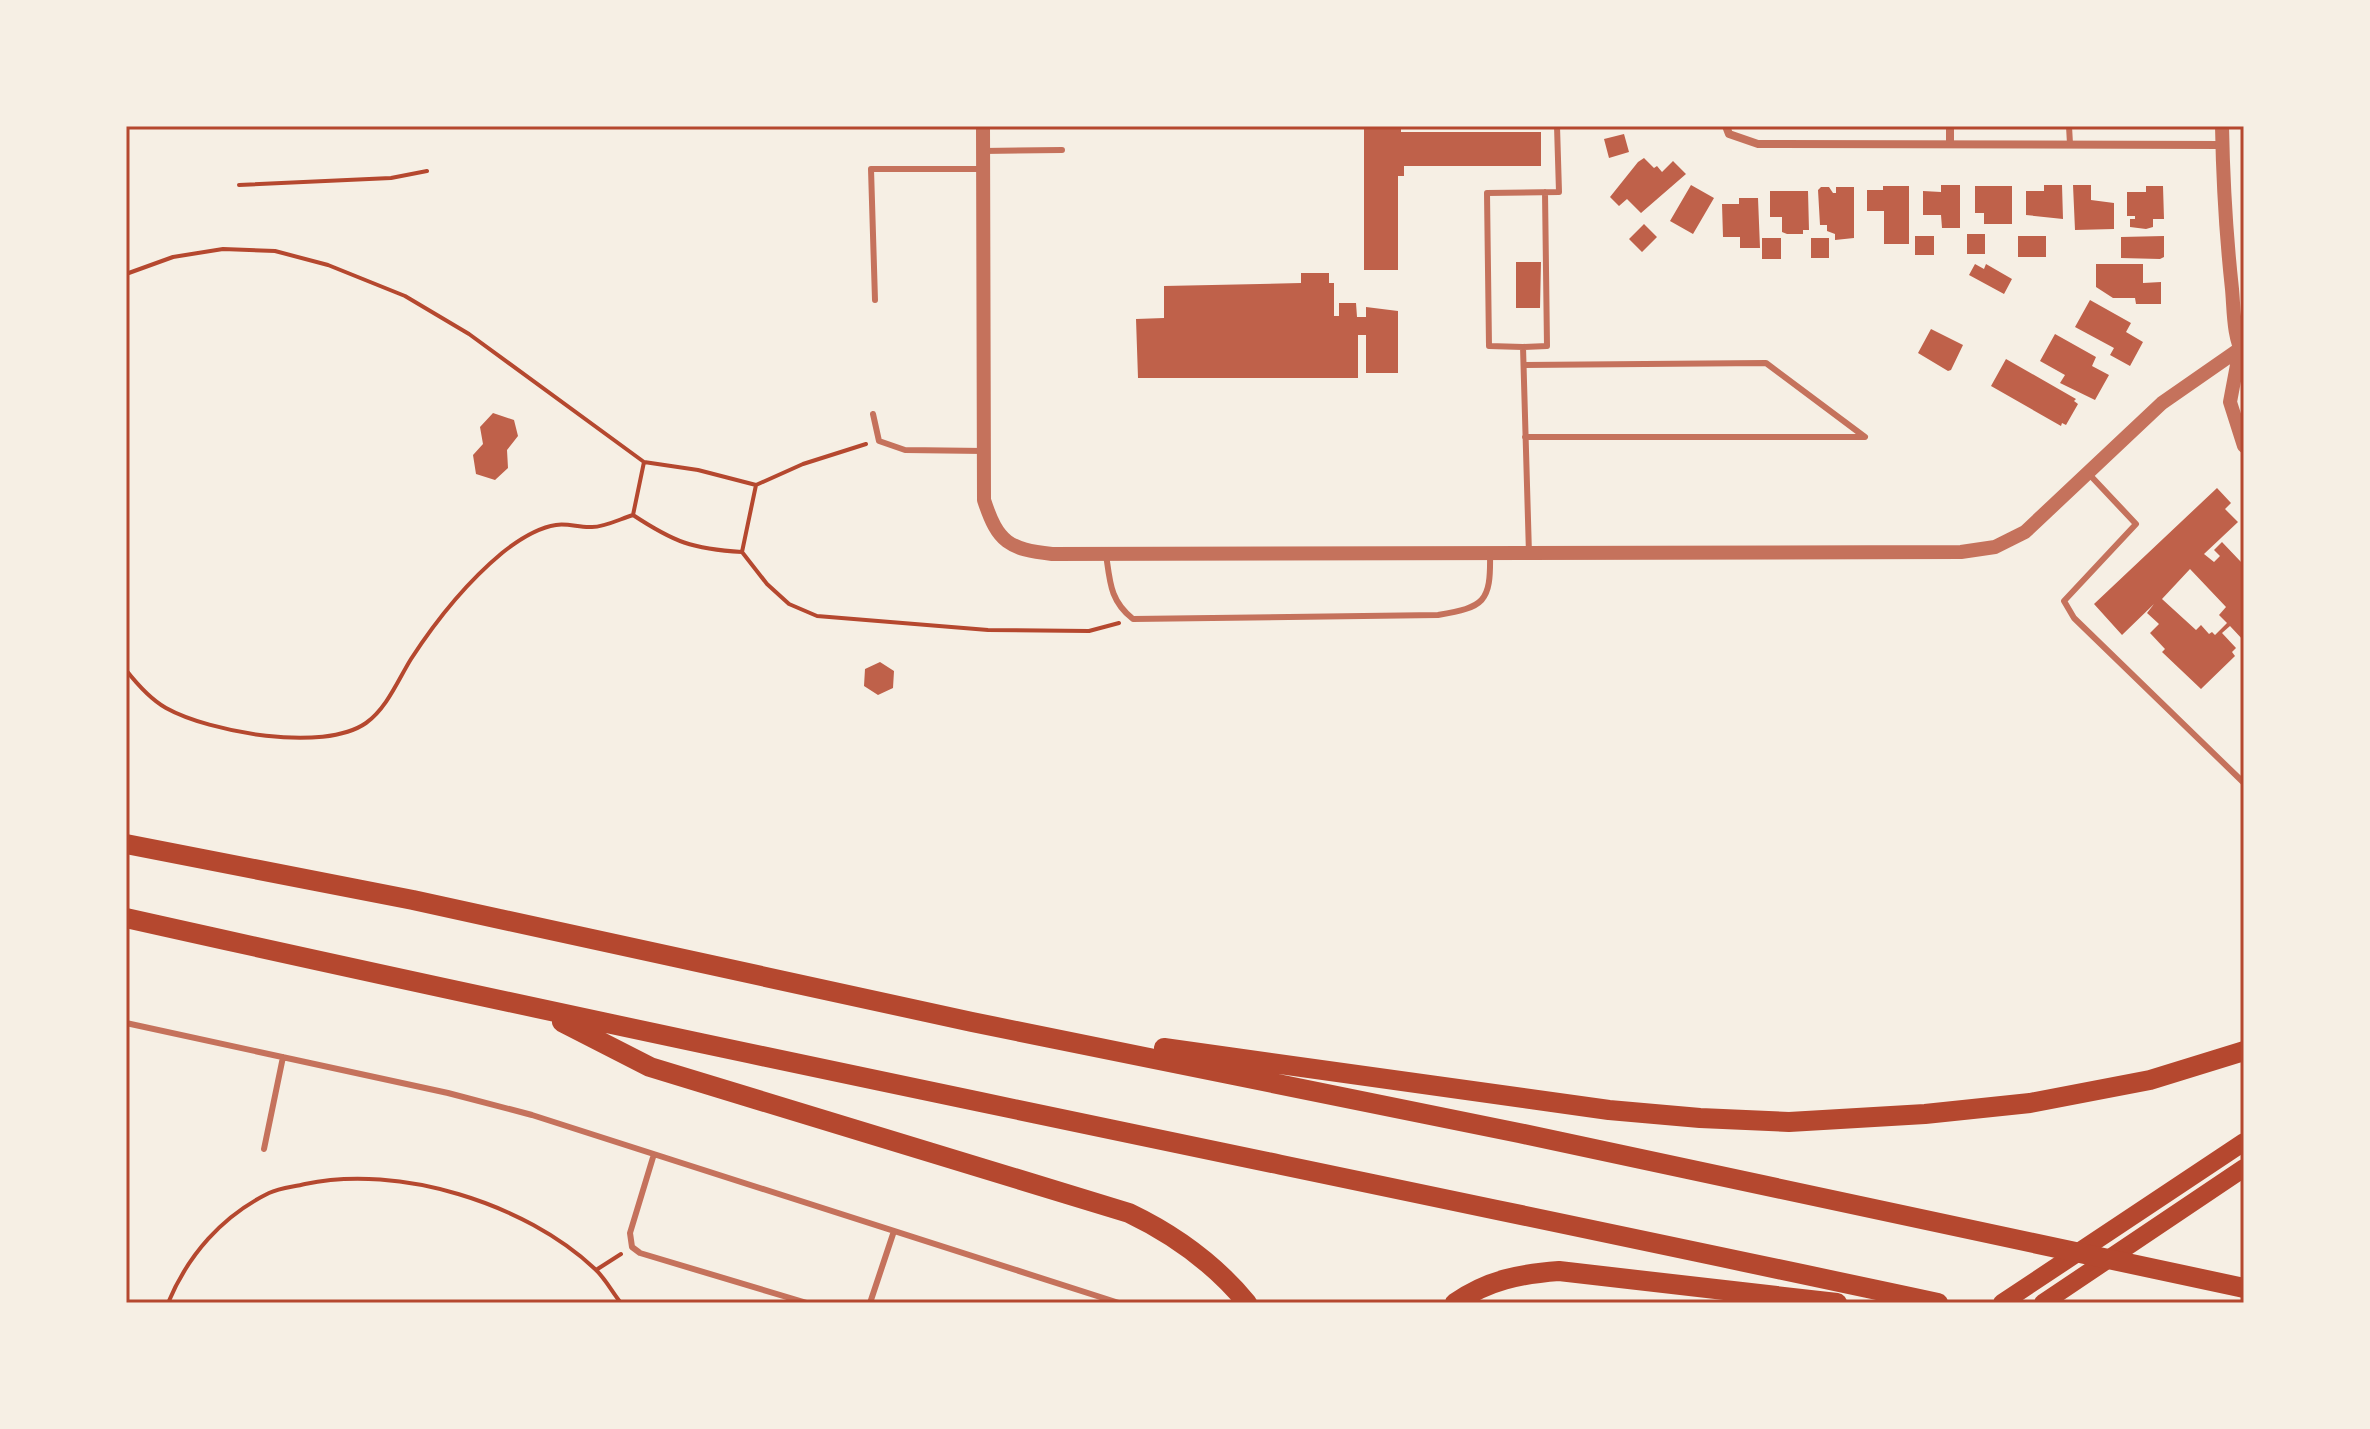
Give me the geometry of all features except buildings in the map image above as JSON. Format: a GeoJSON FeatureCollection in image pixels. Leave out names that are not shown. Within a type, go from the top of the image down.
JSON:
{"type":"FeatureCollection","features":[{"type":"Feature","properties":{"kind":"highway"},"geometry":{"type":"LineString","coordinates":[[126,844],[413,900],[972,1022],[1519,1133],[2244,1288]]}},
{"type":"Feature","properties":{"kind":"highway"},"geometry":{"type":"LineString","coordinates":[[126,918],[540,1011],[1938,1303]]}},
{"type":"Feature","properties":{"kind":"highway"},"geometry":{"type":"LineString","coordinates":[[540,1011],[650,1067],[1129,1213],[1185,1244],[1227,1280],[1247,1303]]}},
{"type":"Feature","properties":{"kind":"highway"},"geometry":{"type":"LineString","coordinates":[[972,1022],[1609,1110],[1789,1122],[1896,1116],[2030,1103],[2150,1080],[2244,1051]]}},
{"type":"Feature","properties":{"kind":"highway"},"geometry":{"type":"LineString","coordinates":[[2118,1262],[2244,1276]]}},
{"type":"Feature","properties":{"kind":"highway"},"geometry":{"type":"LineString","coordinates":[[1455,1303],[1476,1289],[1518,1274],[1559,1271],[1837,1303]]}},
{"type":"Feature","properties":{"kind":"main road"},"geometry":{"type":"LineString","coordinates":[[2002,1303],[2244,1142]]}},
{"type":"Feature","properties":{"kind":"main road"},"geometry":{"type":"LineString","coordinates":[[2043,1303],[2244,1168]]}},
{"type":"Feature","properties":{"kind":"street"},"geometry":{"type":"LineString","coordinates":[[983,126],[984,500],[992,525],[1002,539],[1022,550],[1052,554],[1529,554],[1961,552],[1995,547],[2025,532],[2162,403],[2243,351]]}},
{"type":"Feature","properties":{"kind":"street"},"geometry":{"type":"LineString","coordinates":[[1950,126],[1950,144]]}},
{"type":"Feature","properties":{"kind":"street"},"geometry":{"type":"LineString","coordinates":[[2222,126],[2223,194],[2234,313],[2243,351],[2230,402],[2244,446]]}},
{"type":"Feature","properties":{"kind":"street"},"geometry":{"type":"LineString","coordinates":[[1727,130],[1758,144],[2222,145]]}},
{"type":"Feature","properties":{"kind":"lane"},"geometry":{"type":"LineString","coordinates":[[1545,192],[1547,346],[1489,346],[1487,193],[1545,192],[1559,192],[1557,126]]}},
{"type":"Feature","properties":{"kind":"lane"},"geometry":{"type":"LineString","coordinates":[[2069,126],[2070,144]]}},
{"type":"Feature","properties":{"kind":"lane"},"geometry":{"type":"LineString","coordinates":[[983,151],[1062,150]]}},
{"type":"Feature","properties":{"kind":"lane"},"geometry":{"type":"LineString","coordinates":[[875,300],[871,169],[983,169]]}},
{"type":"Feature","properties":{"kind":"lane"},"geometry":{"type":"LineString","coordinates":[[1523,347],[1529,554]]}},
{"type":"Feature","properties":{"kind":"lane"},"geometry":{"type":"LineString","coordinates":[[1524,365],[1766,363],[1865,437],[1525,437]]}},
{"type":"Feature","properties":{"kind":"lane"},"geometry":{"type":"LineString","coordinates":[[873,414],[879,441],[905,450],[984,451]]}},
{"type":"Feature","properties":{"kind":"lane"},"geometry":{"type":"LineString","coordinates":[[2088,473],[2136,524],[2064,601],[2074,618],[2244,783]]}},
{"type":"Feature","properties":{"kind":"lane"},"geometry":{"type":"LineString","coordinates":[[1106,554],[1110,585],[1119,608],[1133,619],[1438,615],[1474,609],[1486,595],[1491,575],[1490,554]]}},
{"type":"Feature","properties":{"kind":"lane"},"geometry":{"type":"LineString","coordinates":[[126,1023],[532,1115],[1119,1303]]}},
{"type":"Feature","properties":{"kind":"lane"},"geometry":{"type":"LineString","coordinates":[[264,1149],[283,1057]]}},
{"type":"Feature","properties":{"kind":"lane"},"geometry":{"type":"LineString","coordinates":[[654,1154],[630,1233],[632,1247],[640,1253],[807,1303]]}},
{"type":"Feature","properties":{"kind":"lane"},"geometry":{"type":"LineString","coordinates":[[870,1303],[894,1231]]}},
{"type":"Feature","properties":{"kind":"path"},"geometry":{"type":"LineString","coordinates":[[239,185],[391,178],[427,171]]}},
{"type":"Feature","properties":{"kind":"path"},"geometry":{"type":"LineString","coordinates":[[126,274],[173,257],[223,249],[275,251],[328,265],[405,296],[469,334],[644,462],[698,470],[756,485],[803,464],[879,441]]}},
{"type":"Feature","properties":{"kind":"path"},"geometry":{"type":"LineString","coordinates":[[633,515],[644,462]]}},
{"type":"Feature","properties":{"kind":"path"},"geometry":{"type":"LineString","coordinates":[[742,552],[756,485]]}},
{"type":"Feature","properties":{"kind":"path"},"geometry":{"type":"LineString","coordinates":[[633,515],[666,536],[704,550],[742,552],[767,584],[789,604],[817,616],[988,630],[1089,631],[1133,619]]}},
{"type":"Feature","properties":{"kind":"path"},"geometry":{"type":"LineString","coordinates":[[126,670],[166,708],[214,725],[262,737],[306,738],[339,733],[365,724],[382,707],[431,629],[458,596],[503,552],[531,533],[556,525],[594,528],[633,515]]}},
{"type":"Feature","properties":{"kind":"path"},"geometry":{"type":"LineString","coordinates":[[168,1303],[203,1241],[234,1215],[271,1192],[321,1181],[371,1177],[435,1188],[497,1207],[535,1226],[596,1270],[621,1303]]}},
{"type":"Feature","properties":{"kind":"path"},"geometry":{"type":"LineString","coordinates":[[596,1270],[632,1247]]}}]}
